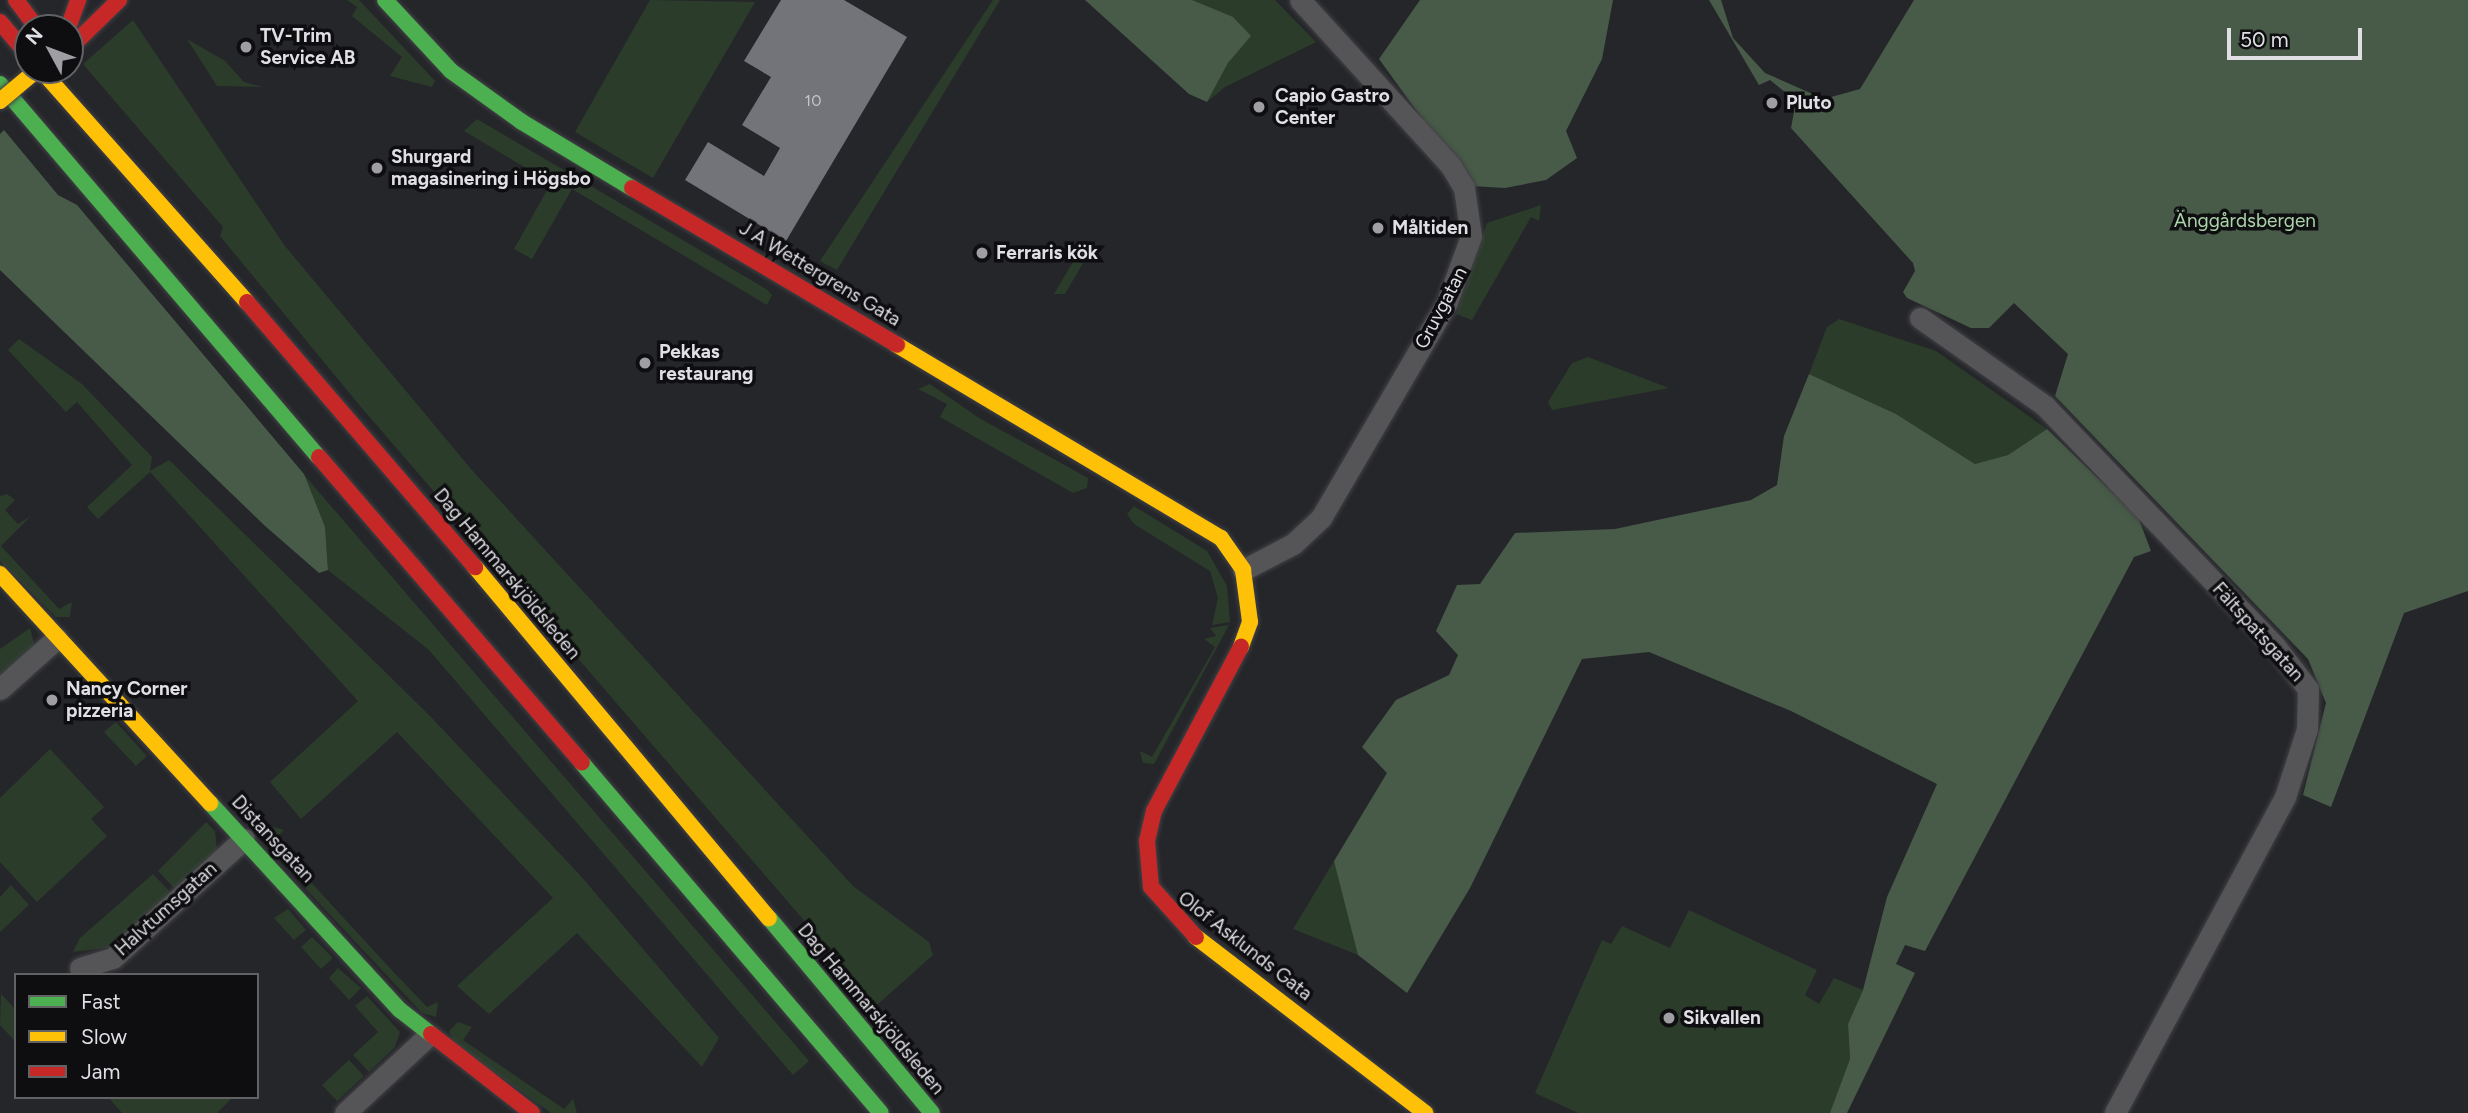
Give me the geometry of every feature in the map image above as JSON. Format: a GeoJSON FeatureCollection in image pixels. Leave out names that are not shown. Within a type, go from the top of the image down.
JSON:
{"type":"FeatureCollection","features":[{"type":"Feature","properties":{"kind":"main road"},"geometry":{"type":"LineString","coordinates":[[84,35],[119,0]]}},
{"type":"Feature","properties":{"kind":"main road","name":"J A Wettergrens Gata"},"geometry":{"type":"LineString","coordinates":[[385,0],[451,71],[522,122],[1193,519],[1221,538],[1243,570]]}},
{"type":"Feature","properties":{"kind":"main road"},"geometry":{"type":"LineString","coordinates":[[0,22],[14,38]]}},
{"type":"Feature","properties":{"kind":"main road"},"geometry":{"type":"LineString","coordinates":[[0,84],[880,1113]]}},
{"type":"Feature","properties":{"kind":"main road"},"geometry":{"type":"LineString","coordinates":[[0,101],[21,84]]}},
{"type":"Feature","properties":{"kind":"main road","name":"Dag Hammarskjöldsleden"},"geometry":{"type":"LineString","coordinates":[[52,84],[337,403],[932,1113]]}},
{"type":"Feature","properties":{"kind":"main road"},"geometry":{"type":"LineString","coordinates":[[84,90],[337,403]]}},
{"type":"Feature","properties":{"kind":"main road","name":"Olof Asklunds Gata"},"geometry":{"type":"LineString","coordinates":[[1243,570],[1250,596],[1247,636],[1233,671],[1154,811],[1147,841],[1151,887],[1180,925],[1425,1113]]}},
{"type":"Feature","properties":{"kind":"main road","name":"Distansgatan"},"geometry":{"type":"LineString","coordinates":[[0,574],[428,1036],[532,1113]]}},
{"type":"Feature","properties":{"kind":"main road"},"geometry":{"type":"LineString","coordinates":[[881,1053],[937,1113]]}},
{"type":"Feature","properties":{"kind":"street","name":"Gruvgatan"},"geometry":{"type":"LineString","coordinates":[[1243,570],[1293,544],[1321,518],[1447,302],[1471,236],[1464,188],[1451,166],[1300,0]]}},
{"type":"Feature","properties":{"kind":"street","name":"Fältspatsgatan"},"geometry":{"type":"LineString","coordinates":[[1920,318],[2054,415],[2275,646],[2308,689],[2306,729],[2285,797],[2115,1113]]}},
{"type":"Feature","properties":{"kind":"street"},"geometry":{"type":"LineString","coordinates":[[0,689],[57,638]]}},
{"type":"Feature","properties":{"kind":"street","name":"Halvtumsgatan"},"geometry":{"type":"LineString","coordinates":[[80,968],[113,958],[244,839]]}},
{"type":"Feature","properties":{"kind":"street"},"geometry":{"type":"LineString","coordinates":[[345,1113],[428,1036]]}},
{"type":"Feature","properties":{"kind":"green space"},"geometry":{"type":"Polygon","coordinates":[[[347,0],[359,0],[435,81],[432,87],[390,76],[402,57],[352,16],[357,7],[347,0]]]}},
{"type":"Feature","properties":{"kind":"green space"},"geometry":{"type":"Polygon","coordinates":[[[650,0],[755,2],[653,178],[575,132],[650,0]]]}},
{"type":"Feature","properties":{"kind":"green space"},"geometry":{"type":"Polygon","coordinates":[[[993,0],[1000,0],[837,270],[820,261],[993,0]]]}},
{"type":"Feature","properties":{"kind":"green space"},"geometry":{"type":"Polygon","coordinates":[[[1085,0],[1192,0],[1233,17],[1251,36],[1228,63],[1207,102],[1189,94],[1085,0]]]}},
{"type":"Feature","properties":{"kind":"green space"},"geometry":{"type":"Polygon","coordinates":[[[1192,0],[1275,0],[1316,42],[1225,87],[1207,102],[1228,63],[1251,36],[1192,0]]]}},
{"type":"Feature","properties":{"kind":"green space"},"geometry":{"type":"Polygon","coordinates":[[[1420,0],[1613,0],[1602,59],[1566,131],[1577,158],[1546,180],[1505,188],[1471,186],[1379,59],[1420,0]]]}},
{"type":"Feature","properties":{"kind":"green space","name":"Änggårdsbergen"},"geometry":{"type":"Polygon","coordinates":[[[1709,0],[1721,0],[1733,38],[1765,73],[1824,99],[1860,89],[1914,0],[2468,0],[2468,591],[2404,613],[2331,807],[2303,795],[2326,703],[2308,659],[2055,396],[2068,354],[2014,303],[1989,328],[1971,328],[1907,298],[1903,292],[1915,271],[1913,263],[1791,128],[1796,101],[1770,80],[1759,85],[1709,0]]]}},
{"type":"Feature","properties":{"kind":"green space"},"geometry":{"type":"Polygon","coordinates":[[[133,20],[285,246],[471,469],[853,886],[929,942],[933,955],[877,1005],[361,407],[220,236],[223,227],[84,63],[133,20]]]}},
{"type":"Feature","properties":{"kind":"green space"},"geometry":{"type":"Polygon","coordinates":[[[187,39],[225,61],[244,82],[263,87],[217,86],[187,39]]]}},
{"type":"Feature","properties":{"kind":"green space"},"geometry":{"type":"Polygon","coordinates":[[[477,119],[766,289],[772,295],[767,305],[572,189],[532,259],[514,249],[551,183],[464,131],[477,119]]]}},
{"type":"Feature","properties":{"kind":"green space"},"geometry":{"type":"Polygon","coordinates":[[[4,130],[58,195],[77,205],[304,474],[325,527],[328,570],[319,573],[264,525],[0,270],[0,134],[4,130]]]}},
{"type":"Feature","properties":{"kind":"green space"},"geometry":{"type":"Polygon","coordinates":[[[1541,205],[1539,221],[1531,217],[1472,320],[1456,314],[1487,223],[1541,205]]]}},
{"type":"Feature","properties":{"kind":"green space"},"geometry":{"type":"Polygon","coordinates":[[[1080,250],[1086,258],[1065,294],[1054,294],[1080,250]]]}},
{"type":"Feature","properties":{"kind":"green space"},"geometry":{"type":"Polygon","coordinates":[[[1839,319],[1936,351],[2047,429],[2008,455],[1975,464],[1896,414],[1809,374],[1827,327],[1839,319]]]}},
{"type":"Feature","properties":{"kind":"green space"},"geometry":{"type":"Polygon","coordinates":[[[19,339],[82,384],[152,457],[150,471],[169,460],[430,716],[579,874],[719,1038],[702,1067],[577,933],[489,1014],[457,986],[553,898],[397,732],[301,819],[270,782],[358,701],[150,472],[98,519],[87,507],[132,465],[77,402],[66,412],[8,350],[19,339]]]}},
{"type":"Feature","properties":{"kind":"green space"},"geometry":{"type":"Polygon","coordinates":[[[1588,357],[1669,388],[1552,410],[1548,402],[1572,363],[1588,357]]]}},
{"type":"Feature","properties":{"kind":"green space"},"geometry":{"type":"Polygon","coordinates":[[[1809,374],[1896,414],[1975,464],[2008,455],[2047,429],[2138,517],[2151,551],[2134,557],[1925,951],[1905,945],[1896,964],[1915,973],[1847,1113],[1830,1113],[1850,1059],[1848,1024],[1863,990],[1887,897],[1937,784],[1791,711],[1649,652],[1582,659],[1470,888],[1407,993],[1358,955],[1334,861],[1387,773],[1362,747],[1396,700],[1449,675],[1458,655],[1436,631],[1457,585],[1480,584],[1515,533],[1615,529],[1751,500],[1777,485],[1784,436],[1809,374]]]}},
{"type":"Feature","properties":{"kind":"green space"},"geometry":{"type":"Polygon","coordinates":[[[930,384],[979,418],[1088,478],[1087,488],[1073,493],[940,417],[947,404],[918,389],[930,384]]]}},
{"type":"Feature","properties":{"kind":"green space"},"geometry":{"type":"Polygon","coordinates":[[[262,426],[809,1061],[793,1075],[429,650],[328,570],[325,527],[262,426]]]}},
{"type":"Feature","properties":{"kind":"green space"},"geometry":{"type":"Polygon","coordinates":[[[7,494],[15,500],[5,510],[18,524],[31,516],[1,546],[59,609],[72,602],[70,617],[56,617],[0,561],[0,496],[7,494]]]}},
{"type":"Feature","properties":{"kind":"green space"},"geometry":{"type":"Polygon","coordinates":[[[1134,506],[1207,551],[1227,586],[1230,622],[1212,625],[1218,598],[1210,571],[1134,524],[1127,514],[1134,506]]]}},
{"type":"Feature","properties":{"kind":"green space"},"geometry":{"type":"Polygon","coordinates":[[[1229,625],[1154,764],[1143,763],[1140,751],[1152,757],[1215,647],[1204,639],[1216,636],[1210,628],[1229,625]]]}},
{"type":"Feature","properties":{"kind":"green space"},"geometry":{"type":"Polygon","coordinates":[[[30,628],[35,647],[0,679],[0,649],[30,628]]]}},
{"type":"Feature","properties":{"kind":"green space"},"geometry":{"type":"Polygon","coordinates":[[[116,722],[147,756],[136,766],[104,732],[116,722]]]}},
{"type":"Feature","properties":{"kind":"green space"},"geometry":{"type":"Polygon","coordinates":[[[50,749],[104,807],[91,819],[107,836],[37,902],[0,862],[0,798],[50,749]]]}},
{"type":"Feature","properties":{"kind":"green space"},"geometry":{"type":"Polygon","coordinates":[[[206,822],[215,831],[217,850],[176,890],[158,871],[206,822]]]}},
{"type":"Feature","properties":{"kind":"green space"},"geometry":{"type":"Polygon","coordinates":[[[271,826],[284,830],[273,841],[387,965],[427,1007],[438,1002],[436,1017],[422,1013],[261,841],[271,826]]]}},
{"type":"Feature","properties":{"kind":"green space"},"geometry":{"type":"Polygon","coordinates":[[[1334,861],[1347,898],[1358,955],[1293,929],[1334,861]]]}},
{"type":"Feature","properties":{"kind":"green space"},"geometry":{"type":"Polygon","coordinates":[[[153,874],[171,893],[114,947],[73,952],[80,938],[153,874]]]}},
{"type":"Feature","properties":{"kind":"green space"},"geometry":{"type":"Polygon","coordinates":[[[11,885],[29,905],[0,932],[0,897],[11,885]]]}},
{"type":"Feature","properties":{"kind":"green space"},"geometry":{"type":"Polygon","coordinates":[[[288,909],[306,930],[294,940],[274,918],[288,909]]]}},
{"type":"Feature","properties":{"kind":"green space"},"geometry":{"type":"Polygon","coordinates":[[[1689,910],[1817,970],[1805,995],[1819,1004],[1834,978],[1863,990],[1848,1024],[1850,1059],[1836,1113],[1578,1113],[1535,1093],[1602,940],[1611,944],[1622,926],[1670,948],[1689,910]]]}},
{"type":"Feature","properties":{"kind":"green space"},"geometry":{"type":"Polygon","coordinates":[[[312,937],[333,958],[321,969],[301,947],[312,937]]]}},
{"type":"Feature","properties":{"kind":"green space"},"geometry":{"type":"Polygon","coordinates":[[[338,968],[361,988],[349,1000],[329,978],[338,968]]]}},
{"type":"Feature","properties":{"kind":"green space"},"geometry":{"type":"Polygon","coordinates":[[[1,994],[14,1008],[14,1040],[0,1025],[1,994]]]}},
{"type":"Feature","properties":{"kind":"green space"},"geometry":{"type":"Polygon","coordinates":[[[367,996],[400,1032],[395,1047],[369,1072],[353,1055],[378,1032],[355,1006],[367,996]]]}},
{"type":"Feature","properties":{"kind":"green space"},"geometry":{"type":"Polygon","coordinates":[[[458,1022],[472,1027],[463,1040],[564,1109],[573,1099],[577,1113],[551,1113],[454,1043],[449,1031],[458,1022]]]}},
{"type":"Feature","properties":{"kind":"green space"},"geometry":{"type":"Polygon","coordinates":[[[349,1060],[364,1076],[337,1101],[322,1085],[349,1060]]]}},
{"type":"Feature","properties":{"kind":"green space"},"geometry":{"type":"Polygon","coordinates":[[[110,1099],[231,1099],[217,1113],[122,1113],[110,1099]]]}},
{"type":"Feature","properties":{"kind":"building"},"geometry":{"type":"Polygon","coordinates":[[[781,0],[844,0],[907,37],[786,241],[685,180],[708,142],[764,176],[780,148],[742,125],[771,77],[744,61],[781,0]]]}},
{"type":"Feature","properties":{"kind":"traffic: fast"},"geometry":{"type":"LineString","coordinates":[[385,0],[451,71],[522,122],[632,188]]}},
{"type":"Feature","properties":{"kind":"traffic: fast"},"geometry":{"type":"LineString","coordinates":[[0,84],[319,457]]}},
{"type":"Feature","properties":{"kind":"traffic: fast"},"geometry":{"type":"LineString","coordinates":[[582,763],[881,1113]]}},
{"type":"Feature","properties":{"kind":"traffic: fast"},"geometry":{"type":"LineString","coordinates":[[210,803],[400,1010],[431,1034]]}},
{"type":"Feature","properties":{"kind":"traffic: fast"},"geometry":{"type":"LineString","coordinates":[[769,918],[932,1113]]}},
{"type":"Feature","properties":{"kind":"traffic: slow"},"geometry":{"type":"LineString","coordinates":[[0,101],[20,84]]}},
{"type":"Feature","properties":{"kind":"traffic: slow"},"geometry":{"type":"LineString","coordinates":[[53,84],[247,302]]}},
{"type":"Feature","properties":{"kind":"traffic: slow"},"geometry":{"type":"LineString","coordinates":[[897,345],[1221,538],[1243,570],[1250,622],[1241,647]]}},
{"type":"Feature","properties":{"kind":"traffic: slow"},"geometry":{"type":"LineString","coordinates":[[475,567],[769,918]]}},
{"type":"Feature","properties":{"kind":"traffic: slow"},"geometry":{"type":"LineString","coordinates":[[0,574],[210,803]]}},
{"type":"Feature","properties":{"kind":"traffic: slow"},"geometry":{"type":"LineString","coordinates":[[1196,937],[1425,1113]]}},
{"type":"Feature","properties":{"kind":"traffic: jam"},"geometry":{"type":"LineString","coordinates":[[16,0],[26,14]]}},
{"type":"Feature","properties":{"kind":"traffic: jam"},"geometry":{"type":"LineString","coordinates":[[73,14],[78,0]]}},
{"type":"Feature","properties":{"kind":"traffic: jam"},"geometry":{"type":"LineString","coordinates":[[84,34],[119,0]]}},
{"type":"Feature","properties":{"kind":"traffic: jam"},"geometry":{"type":"LineString","coordinates":[[0,22],[14,38]]}},
{"type":"Feature","properties":{"kind":"traffic: jam"},"geometry":{"type":"LineString","coordinates":[[632,188],[897,345]]}},
{"type":"Feature","properties":{"kind":"traffic: jam"},"geometry":{"type":"LineString","coordinates":[[247,302],[475,567]]}},
{"type":"Feature","properties":{"kind":"traffic: jam"},"geometry":{"type":"LineString","coordinates":[[319,457],[582,763]]}},
{"type":"Feature","properties":{"kind":"traffic: jam"},"geometry":{"type":"LineString","coordinates":[[1196,937],[1151,887],[1147,841],[1154,811],[1241,647]]}},
{"type":"Feature","properties":{"kind":"traffic: jam"},"geometry":{"type":"LineString","coordinates":[[431,1034],[532,1113]]}},
{"type":"Feature","properties":{"kind":"place","name":"TV-Trim Service AB"},"geometry":{"type":"Point","coordinates":[246,47]}},
{"type":"Feature","properties":{"kind":"place","name":"Pluto"},"geometry":{"type":"Point","coordinates":[1772,103]}},
{"type":"Feature","properties":{"kind":"place","name":"Capio Gastro Center"},"geometry":{"type":"Point","coordinates":[1259,107]}},
{"type":"Feature","properties":{"kind":"place","name":"Shurgard magasinering i Högsbo"},"geometry":{"type":"Point","coordinates":[377,168]}},
{"type":"Feature","properties":{"kind":"place","name":"Måltiden"},"geometry":{"type":"Point","coordinates":[1378,228]}},
{"type":"Feature","properties":{"kind":"place","name":"Ferraris kök"},"geometry":{"type":"Point","coordinates":[982,253]}},
{"type":"Feature","properties":{"kind":"place","name":"Pekkas restaurang"},"geometry":{"type":"Point","coordinates":[645,363]}},
{"type":"Feature","properties":{"kind":"place","name":"Nancy Corner pizzeria"},"geometry":{"type":"Point","coordinates":[52,700]}},
{"type":"Feature","properties":{"kind":"place","name":"Sikvallen"},"geometry":{"type":"Point","coordinates":[1669,1018]}}]}
